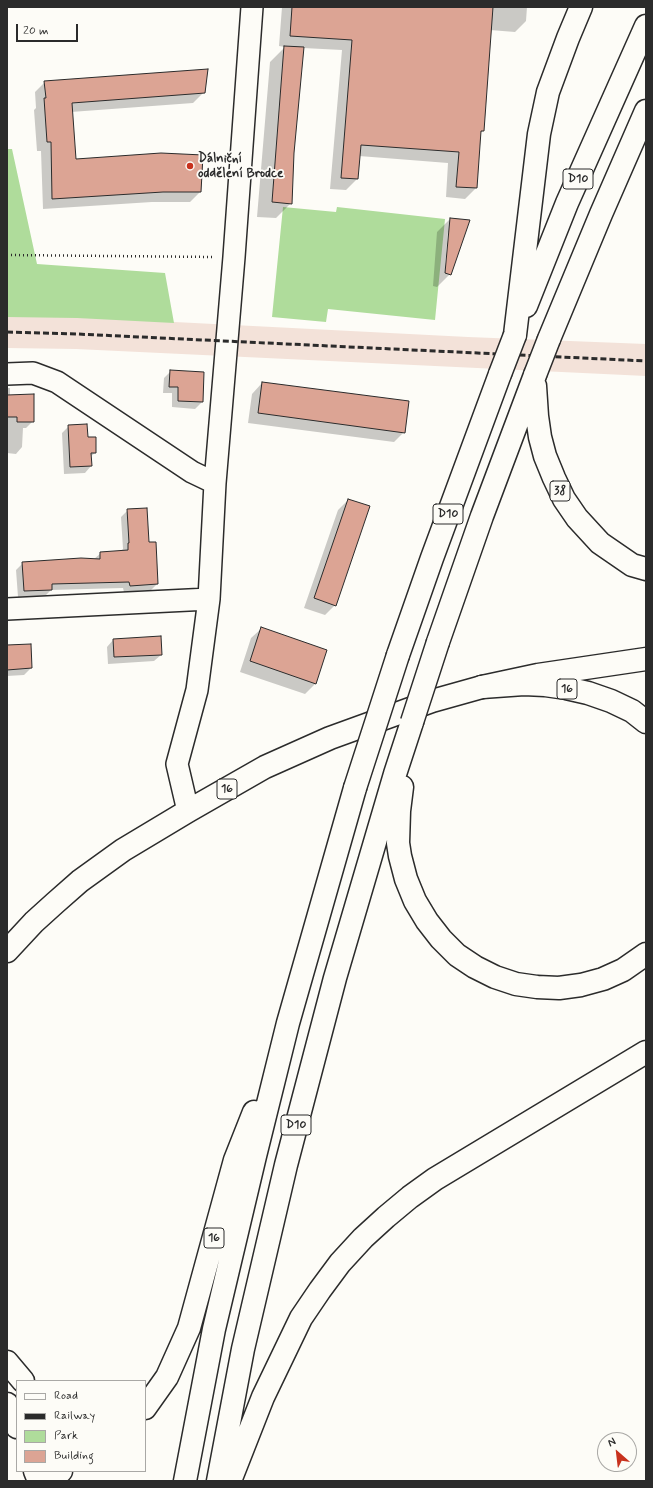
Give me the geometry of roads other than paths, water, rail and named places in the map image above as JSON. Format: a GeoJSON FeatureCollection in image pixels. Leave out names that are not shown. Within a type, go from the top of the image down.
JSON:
{"type":"FeatureCollection","features":[{"type":"Feature","properties":{"kind":"main road"},"geometry":{"type":"LineString","coordinates":[[515,335],[539,134],[548,92],[581,7]]}},
{"type":"Feature","properties":{"kind":"main road","name":"D10"},"geometry":{"type":"LineString","coordinates":[[185,1481],[214,1329],[288,1023],[355,788],[398,655],[500,374],[567,203],[646,26]]}},
{"type":"Feature","properties":{"kind":"main road","name":"D10"},"geometry":{"type":"LineString","coordinates":[[218,1481],[243,1349],[286,1165],[335,978],[400,773],[412,722],[438,642],[485,509],[535,375],[601,214],[646,112]]}},
{"type":"Feature","properties":{"kind":"main road","name":"38"},"geometry":{"type":"LineString","coordinates":[[535,375],[535,396],[540,437],[545,456],[564,499],[577,518],[600,543],[632,565],[646,570]]}},
{"type":"Feature","properties":{"kind":"main road"},"geometry":{"type":"LineString","coordinates":[[482,687],[538,675],[646,659]]}},
{"type":"Feature","properties":{"kind":"main road","name":"16"},"geometry":{"type":"LineString","coordinates":[[7,951],[34,922],[80,881],[123,850],[188,811],[265,767],[330,738],[432,701],[482,687],[524,684],[545,685],[588,693],[610,701],[632,711],[646,722]]}},
{"type":"Feature","properties":{"kind":"main road"},"geometry":{"type":"LineString","coordinates":[[400,773],[398,829],[400,856],[406,879],[415,901],[427,921],[441,939],[457,955],[475,968],[502,980],[537,988],[560,988],[581,985],[603,979],[623,970],[646,954]]}},
{"type":"Feature","properties":{"kind":"main road","name":"16"},"geometry":{"type":"LineString","coordinates":[[146,1407],[167,1377],[182,1345],[193,1316],[235,1160],[288,1023]]}},
{"type":"Feature","properties":{"kind":"main road"},"geometry":{"type":"LineString","coordinates":[[230,1481],[263,1397],[301,1318],[340,1263],[363,1238],[398,1207],[435,1179],[646,1052]]}},
{"type":"Feature","properties":{"kind":"main road"},"geometry":{"type":"LineString","coordinates":[[146,1382],[168,1359],[181,1340],[193,1316]]}},
{"type":"Feature","properties":{"kind":"main road"},"geometry":{"type":"LineString","coordinates":[[7,1362],[22,1380]]}},
{"type":"Feature","properties":{"kind":"main road"},"geometry":{"type":"LineString","coordinates":[[7,1404],[16,1425]]}},
{"type":"Feature","properties":{"kind":"main road"},"geometry":{"type":"LineString","coordinates":[[50,1481],[60,1472]]}},
{"type":"Feature","properties":{"kind":"street"},"geometry":{"type":"LineString","coordinates":[[188,811],[178,764],[197,690],[209,599],[215,482],[234,257],[252,7]]}},
{"type":"Feature","properties":{"kind":"street"},"geometry":{"type":"LineString","coordinates":[[7,374],[33,373],[57,382],[192,472],[215,482]]}},
{"type":"Feature","properties":{"kind":"street"},"geometry":{"type":"LineString","coordinates":[[7,610],[209,599]]}},
{"type":"Feature","properties":{"kind":"railway"},"geometry":{"type":"LineString","coordinates":[[7,332],[646,361]]}},
{"type":"Feature","properties":{"kind":"place","name":"Dálniční oddělení Brodce"},"geometry":{"type":"Point","coordinates":[190,166]}}]}
